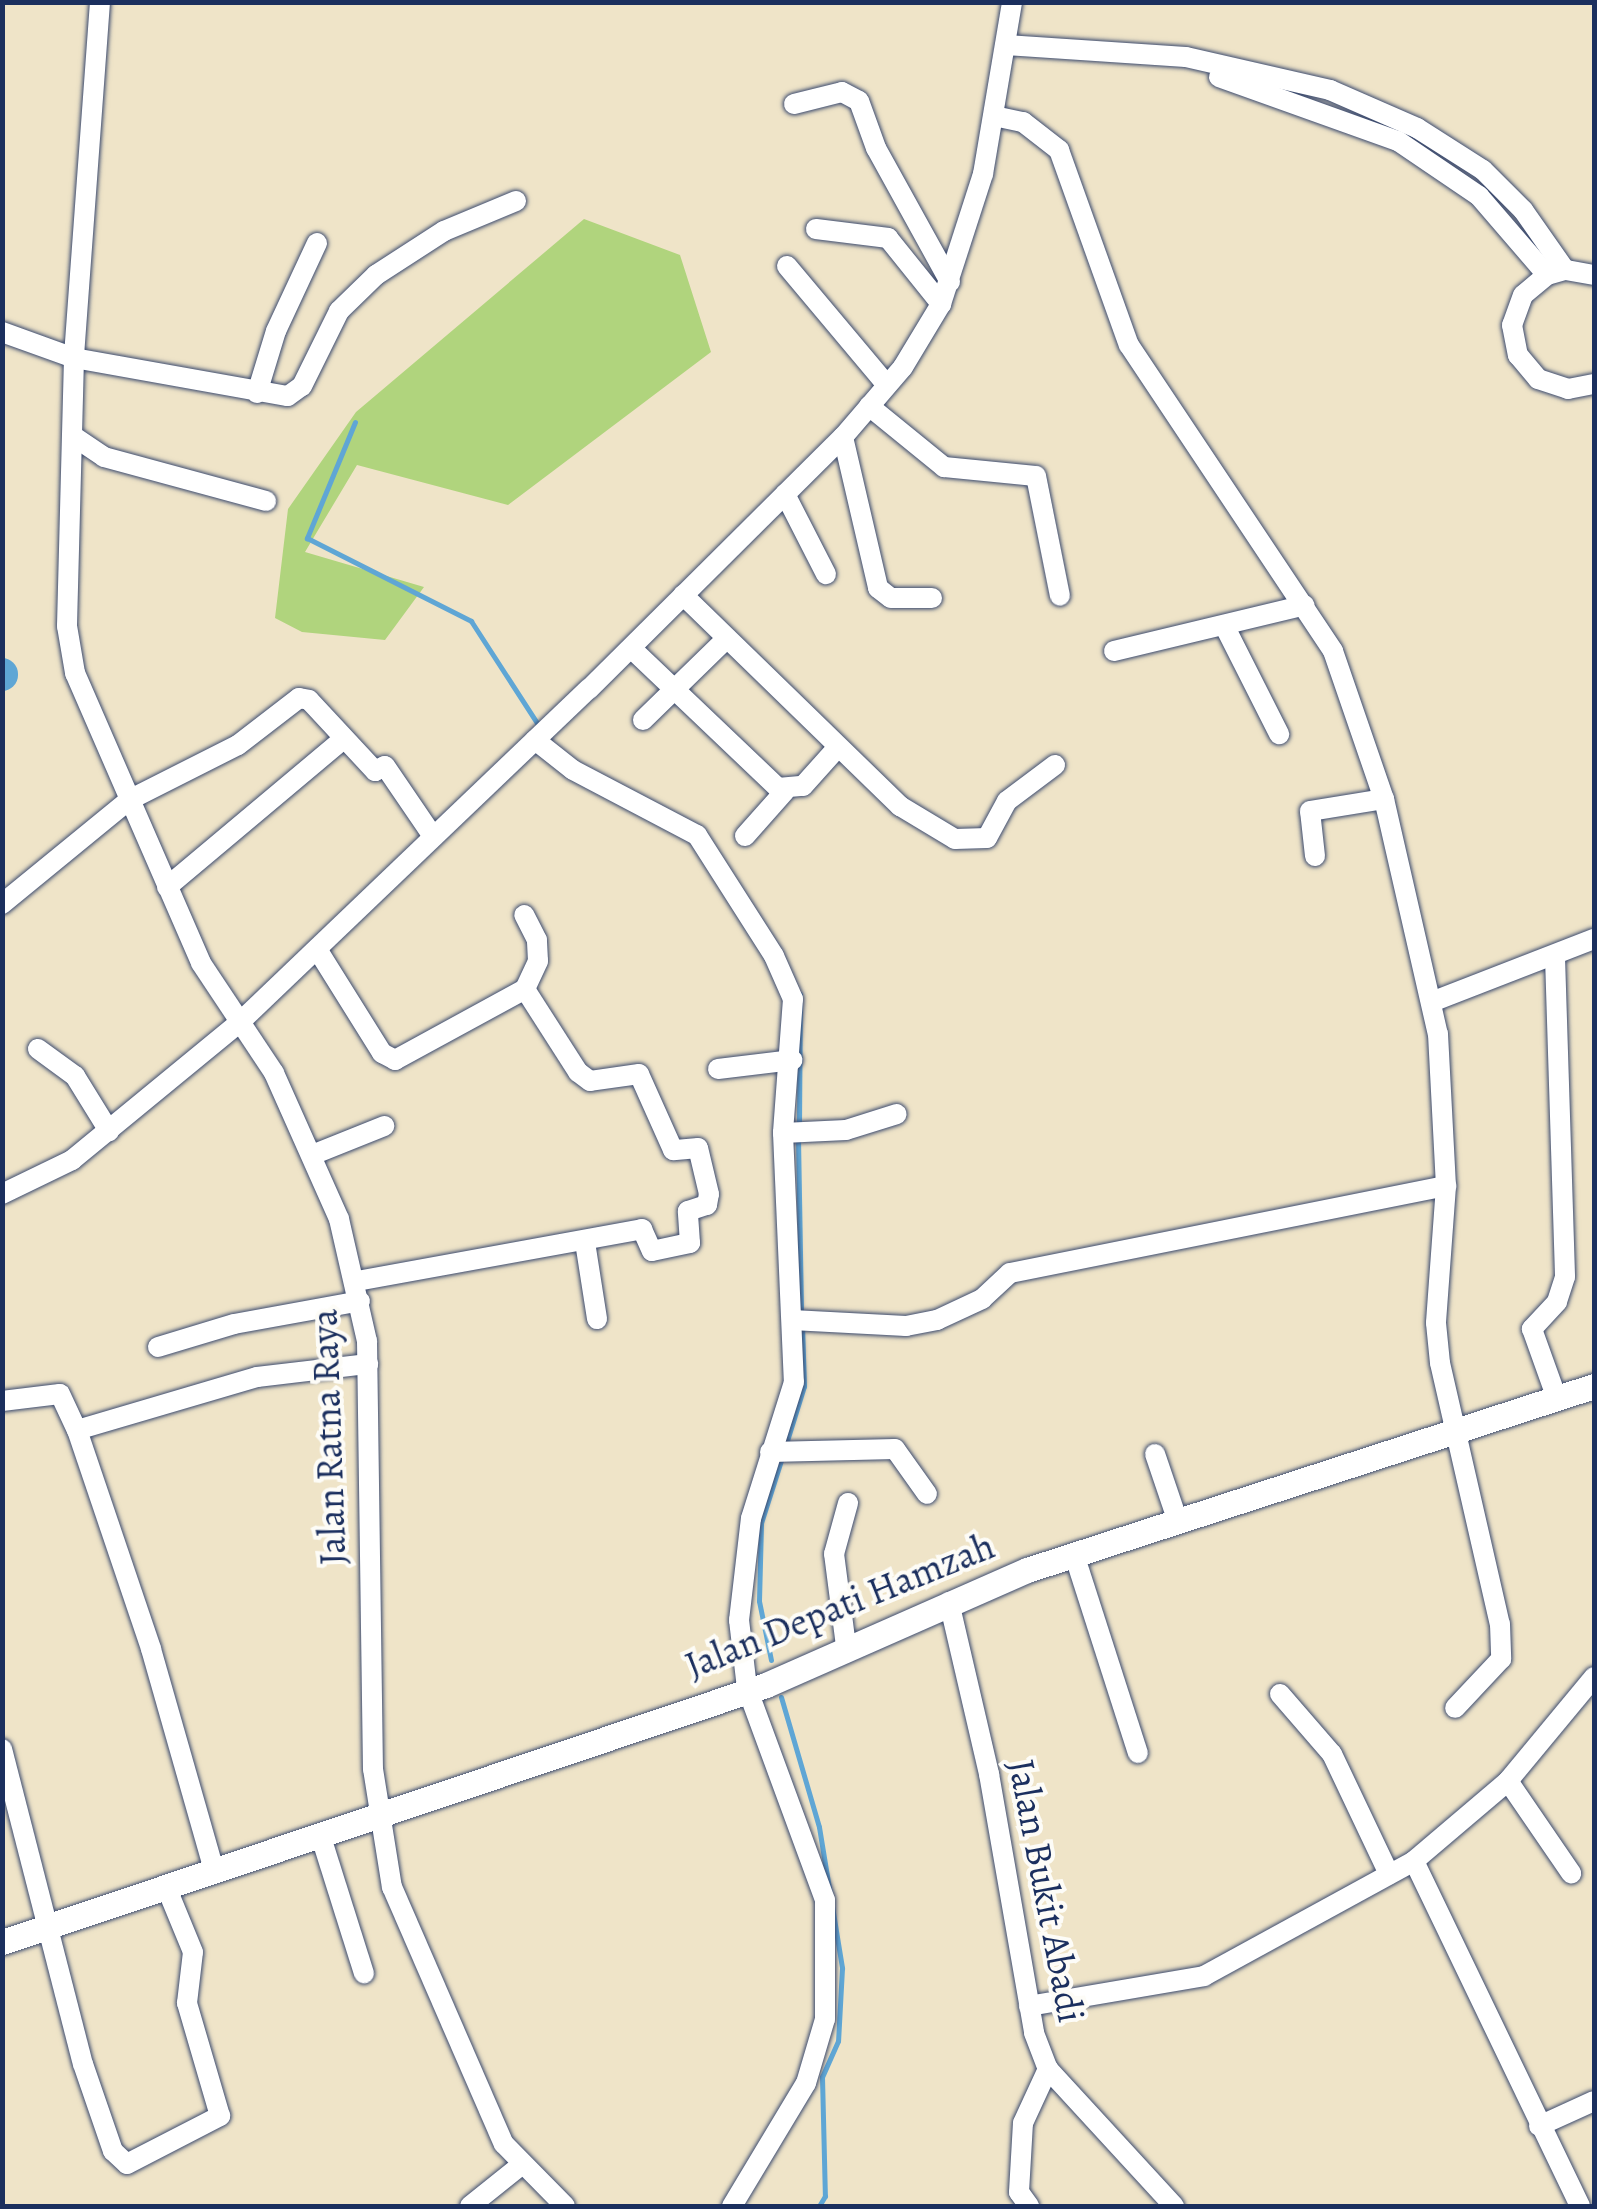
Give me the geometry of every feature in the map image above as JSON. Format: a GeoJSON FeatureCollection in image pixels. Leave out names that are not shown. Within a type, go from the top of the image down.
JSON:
{"type":"FeatureCollection","features":[{"type":"Feature","properties":{"kind":"main road","name":"Jalan Depati Hamzah"},"geometry":{"type":"LineString","coordinates":[[2,1942],[215,1874],[748,1688],[949,1602],[1074,1554],[1594,1386]]}},
{"type":"Feature","properties":{"kind":"street","name":"Jalan Ratna Raya"},"geometry":{"type":"LineString","coordinates":[[100,2],[74,358],[76,438],[67,626],[74,672],[201,963],[274,1073],[312,1155],[359,1291],[368,1364],[373,1769],[392,1887],[496,2128],[520,2166],[566,2206]]}},
{"type":"Feature","properties":{"kind":"street"},"geometry":{"type":"LineString","coordinates":[[2,1194],[72,1160],[240,1021],[683,596],[843,436],[887,385],[942,304],[950,282],[994,116],[1012,2]]}},
{"type":"Feature","properties":{"kind":"street"},"geometry":{"type":"LineString","coordinates":[[1005,49],[1186,56],[1330,90],[1416,128],[1483,170],[1523,210],[1556,272]]}},
{"type":"Feature","properties":{"kind":"street"},"geometry":{"type":"LineString","coordinates":[[794,104],[842,92],[859,101],[876,148],[950,282]]}},
{"type":"Feature","properties":{"kind":"street"},"geometry":{"type":"LineString","coordinates":[[994,116],[1023,122],[1059,150],[1129,345],[1259,548],[1306,605],[1346,677],[1384,799],[1434,1001],[1446,1186],[1436,1322],[1454,1433],[1495,1584],[1501,1658],[1455,1708]]}},
{"type":"Feature","properties":{"kind":"street"},"geometry":{"type":"LineString","coordinates":[[2,332],[74,358],[257,393],[295,393],[339,312],[376,274],[444,232],[516,202]]}},
{"type":"Feature","properties":{"kind":"street"},"geometry":{"type":"LineString","coordinates":[[816,229],[888,238],[942,304]]}},
{"type":"Feature","properties":{"kind":"street"},"geometry":{"type":"LineString","coordinates":[[257,393],[276,331],[317,243]]}},
{"type":"Feature","properties":{"kind":"street"},"geometry":{"type":"LineString","coordinates":[[786,266],[887,385]]}},
{"type":"Feature","properties":{"kind":"street"},"geometry":{"type":"LineString","coordinates":[[1594,275],[1556,272],[1515,310],[1518,356],[1552,386],[1594,384]]}},
{"type":"Feature","properties":{"kind":"street"},"geometry":{"type":"LineString","coordinates":[[869,406],[944,467],[1036,476],[1060,596]]}},
{"type":"Feature","properties":{"kind":"street"},"geometry":{"type":"LineString","coordinates":[[843,436],[878,588],[891,598],[932,598]]}},
{"type":"Feature","properties":{"kind":"street"},"geometry":{"type":"LineString","coordinates":[[76,438],[104,457],[266,501]]}},
{"type":"Feature","properties":{"kind":"street"},"geometry":{"type":"LineString","coordinates":[[785,494],[826,574]]}},
{"type":"Feature","properties":{"kind":"street"},"geometry":{"type":"LineString","coordinates":[[683,596],[911,815],[967,843],[987,838],[1006,801],[1056,765]]}},
{"type":"Feature","properties":{"kind":"street"},"geometry":{"type":"LineString","coordinates":[[1114,651],[1226,630],[1306,605]]}},
{"type":"Feature","properties":{"kind":"street"},"geometry":{"type":"LineString","coordinates":[[1226,630],[1278,734]]}},
{"type":"Feature","properties":{"kind":"street"},"geometry":{"type":"LineString","coordinates":[[643,720],[727,638]]}},
{"type":"Feature","properties":{"kind":"street"},"geometry":{"type":"LineString","coordinates":[[630,648],[785,791]]}},
{"type":"Feature","properties":{"kind":"street"},"geometry":{"type":"LineString","coordinates":[[2,904],[129,800],[238,745],[299,698],[308,700],[341,741],[375,771],[386,766],[432,835]]}},
{"type":"Feature","properties":{"kind":"street"},"geometry":{"type":"LineString","coordinates":[[545,731],[572,770],[697,834],[788,984],[794,1018],[790,1133],[795,1320],[792,1400],[783,1454],[742,1581],[748,1688],[825,1900],[825,2018],[806,2082],[732,2206]]}},
{"type":"Feature","properties":{"kind":"street"},"geometry":{"type":"LineString","coordinates":[[168,887],[341,741]]}},
{"type":"Feature","properties":{"kind":"street"},"geometry":{"type":"LineString","coordinates":[[746,836],[785,791],[815,776],[838,746]]}},
{"type":"Feature","properties":{"kind":"street"},"geometry":{"type":"LineString","coordinates":[[1315,856],[1310,811],[1384,799]]}},
{"type":"Feature","properties":{"kind":"street"},"geometry":{"type":"LineString","coordinates":[[316,949],[382,1053],[396,1060],[525,989],[538,961],[537,940],[524,915]]}},
{"type":"Feature","properties":{"kind":"street"},"geometry":{"type":"LineString","coordinates":[[1434,1001],[1594,939]]}},
{"type":"Feature","properties":{"kind":"street"},"geometry":{"type":"LineString","coordinates":[[1555,957],[1565,1277],[1557,1302],[1532,1329],[1558,1399]]}},
{"type":"Feature","properties":{"kind":"street"},"geometry":{"type":"LineString","coordinates":[[158,1347],[359,1291],[642,1229],[652,1251],[690,1243],[688,1212],[707,1206],[709,1194],[698,1148],[673,1150],[639,1074],[590,1080],[578,1072],[525,989]]}},
{"type":"Feature","properties":{"kind":"street"},"geometry":{"type":"LineString","coordinates":[[38,1049],[74,1076],[109,1131]]}},
{"type":"Feature","properties":{"kind":"street"},"geometry":{"type":"LineString","coordinates":[[718,1069],[792,1060]]}},
{"type":"Feature","properties":{"kind":"street"},"geometry":{"type":"LineString","coordinates":[[790,1133],[818,1132],[897,1114]]}},
{"type":"Feature","properties":{"kind":"street"},"geometry":{"type":"LineString","coordinates":[[312,1155],[384,1126]]}},
{"type":"Feature","properties":{"kind":"street"},"geometry":{"type":"LineString","coordinates":[[795,1320],[937,1320],[982,1299],[1010,1273],[1446,1186]]}},
{"type":"Feature","properties":{"kind":"street"},"geometry":{"type":"LineString","coordinates":[[585,1242],[597,1319]]}},
{"type":"Feature","properties":{"kind":"street"},"geometry":{"type":"LineString","coordinates":[[77,1430],[257,1377],[368,1364]]}},
{"type":"Feature","properties":{"kind":"street"},"geometry":{"type":"LineString","coordinates":[[2,1400],[60,1394],[77,1430],[152,1649],[215,1874]]}},
{"type":"Feature","properties":{"kind":"street"},"geometry":{"type":"LineString","coordinates":[[783,1454],[896,1449],[927,1494]]}},
{"type":"Feature","properties":{"kind":"street"},"geometry":{"type":"LineString","coordinates":[[1155,1454],[1177,1519]]}},
{"type":"Feature","properties":{"kind":"street"},"geometry":{"type":"LineString","coordinates":[[846,1646],[834,1554],[848,1502]]}},
{"type":"Feature","properties":{"kind":"street"},"geometry":{"type":"LineString","coordinates":[[1074,1554],[1138,1753]]}},
{"type":"Feature","properties":{"kind":"street","name":"Jalan Bukit Abadi"},"geometry":{"type":"LineString","coordinates":[[949,1602],[989,1774],[1029,2006],[1048,2069],[1174,2206]]}},
{"type":"Feature","properties":{"kind":"street"},"geometry":{"type":"LineString","coordinates":[[1029,2006],[1204,1976],[1414,1861],[1508,1781],[1594,1677]]}},
{"type":"Feature","properties":{"kind":"street"},"geometry":{"type":"LineString","coordinates":[[1280,1694],[1332,1754],[1389,1874]]}},
{"type":"Feature","properties":{"kind":"street"},"geometry":{"type":"LineString","coordinates":[[2,1749],[83,2064],[113,2151],[135,2165],[220,2116],[187,2003],[193,1952],[168,1889]]}},
{"type":"Feature","properties":{"kind":"street"},"geometry":{"type":"LineString","coordinates":[[1508,1781],[1572,1873]]}},
{"type":"Feature","properties":{"kind":"street"},"geometry":{"type":"LineString","coordinates":[[321,1837],[364,1972]]}},
{"type":"Feature","properties":{"kind":"street"},"geometry":{"type":"LineString","coordinates":[[1414,1861],[1538,2126],[1580,2206],[1594,2199]]}},
{"type":"Feature","properties":{"kind":"street"},"geometry":{"type":"LineString","coordinates":[[1019,2202],[1027,2106],[1048,2069]]}},
{"type":"Feature","properties":{"kind":"street"},"geometry":{"type":"LineString","coordinates":[[1538,2126],[1594,2101]]}},
{"type":"Feature","properties":{"kind":"street"},"geometry":{"type":"LineString","coordinates":[[470,2206],[520,2166]]}},
{"type":"Feature","properties":{"kind":"green space"},"geometry":{"type":"Polygon","coordinates":[[[584,219],[680,255],[711,352],[508,505],[357,465],[305,552],[424,587],[385,640],[302,632],[275,618],[288,509],[356,412],[584,219]]]}},
{"type":"Feature","properties":{"kind":"waterway"},"geometry":{"type":"LineString","coordinates":[[355,422],[307,538],[471,621],[539,726]]}},
{"type":"Feature","properties":{"kind":"waterway"},"geometry":{"type":"LineString","coordinates":[[799,1127],[800,994]]}},
{"type":"Feature","properties":{"kind":"waterway"},"geometry":{"type":"LineString","coordinates":[[798,1138],[801,1315]]}},
{"type":"Feature","properties":{"kind":"waterway"},"geometry":{"type":"LineString","coordinates":[[785,1447],[804,1386],[802,1326]]}},
{"type":"Feature","properties":{"kind":"waterway"},"geometry":{"type":"LineString","coordinates":[[771,1660],[759,1601],[761,1523],[782,1457]]}},
{"type":"Feature","properties":{"kind":"waterway"},"geometry":{"type":"LineString","coordinates":[[781,1697],[819,1827],[842,1968],[838,2041],[822,2077],[825,2196],[819,2206]]}}]}
